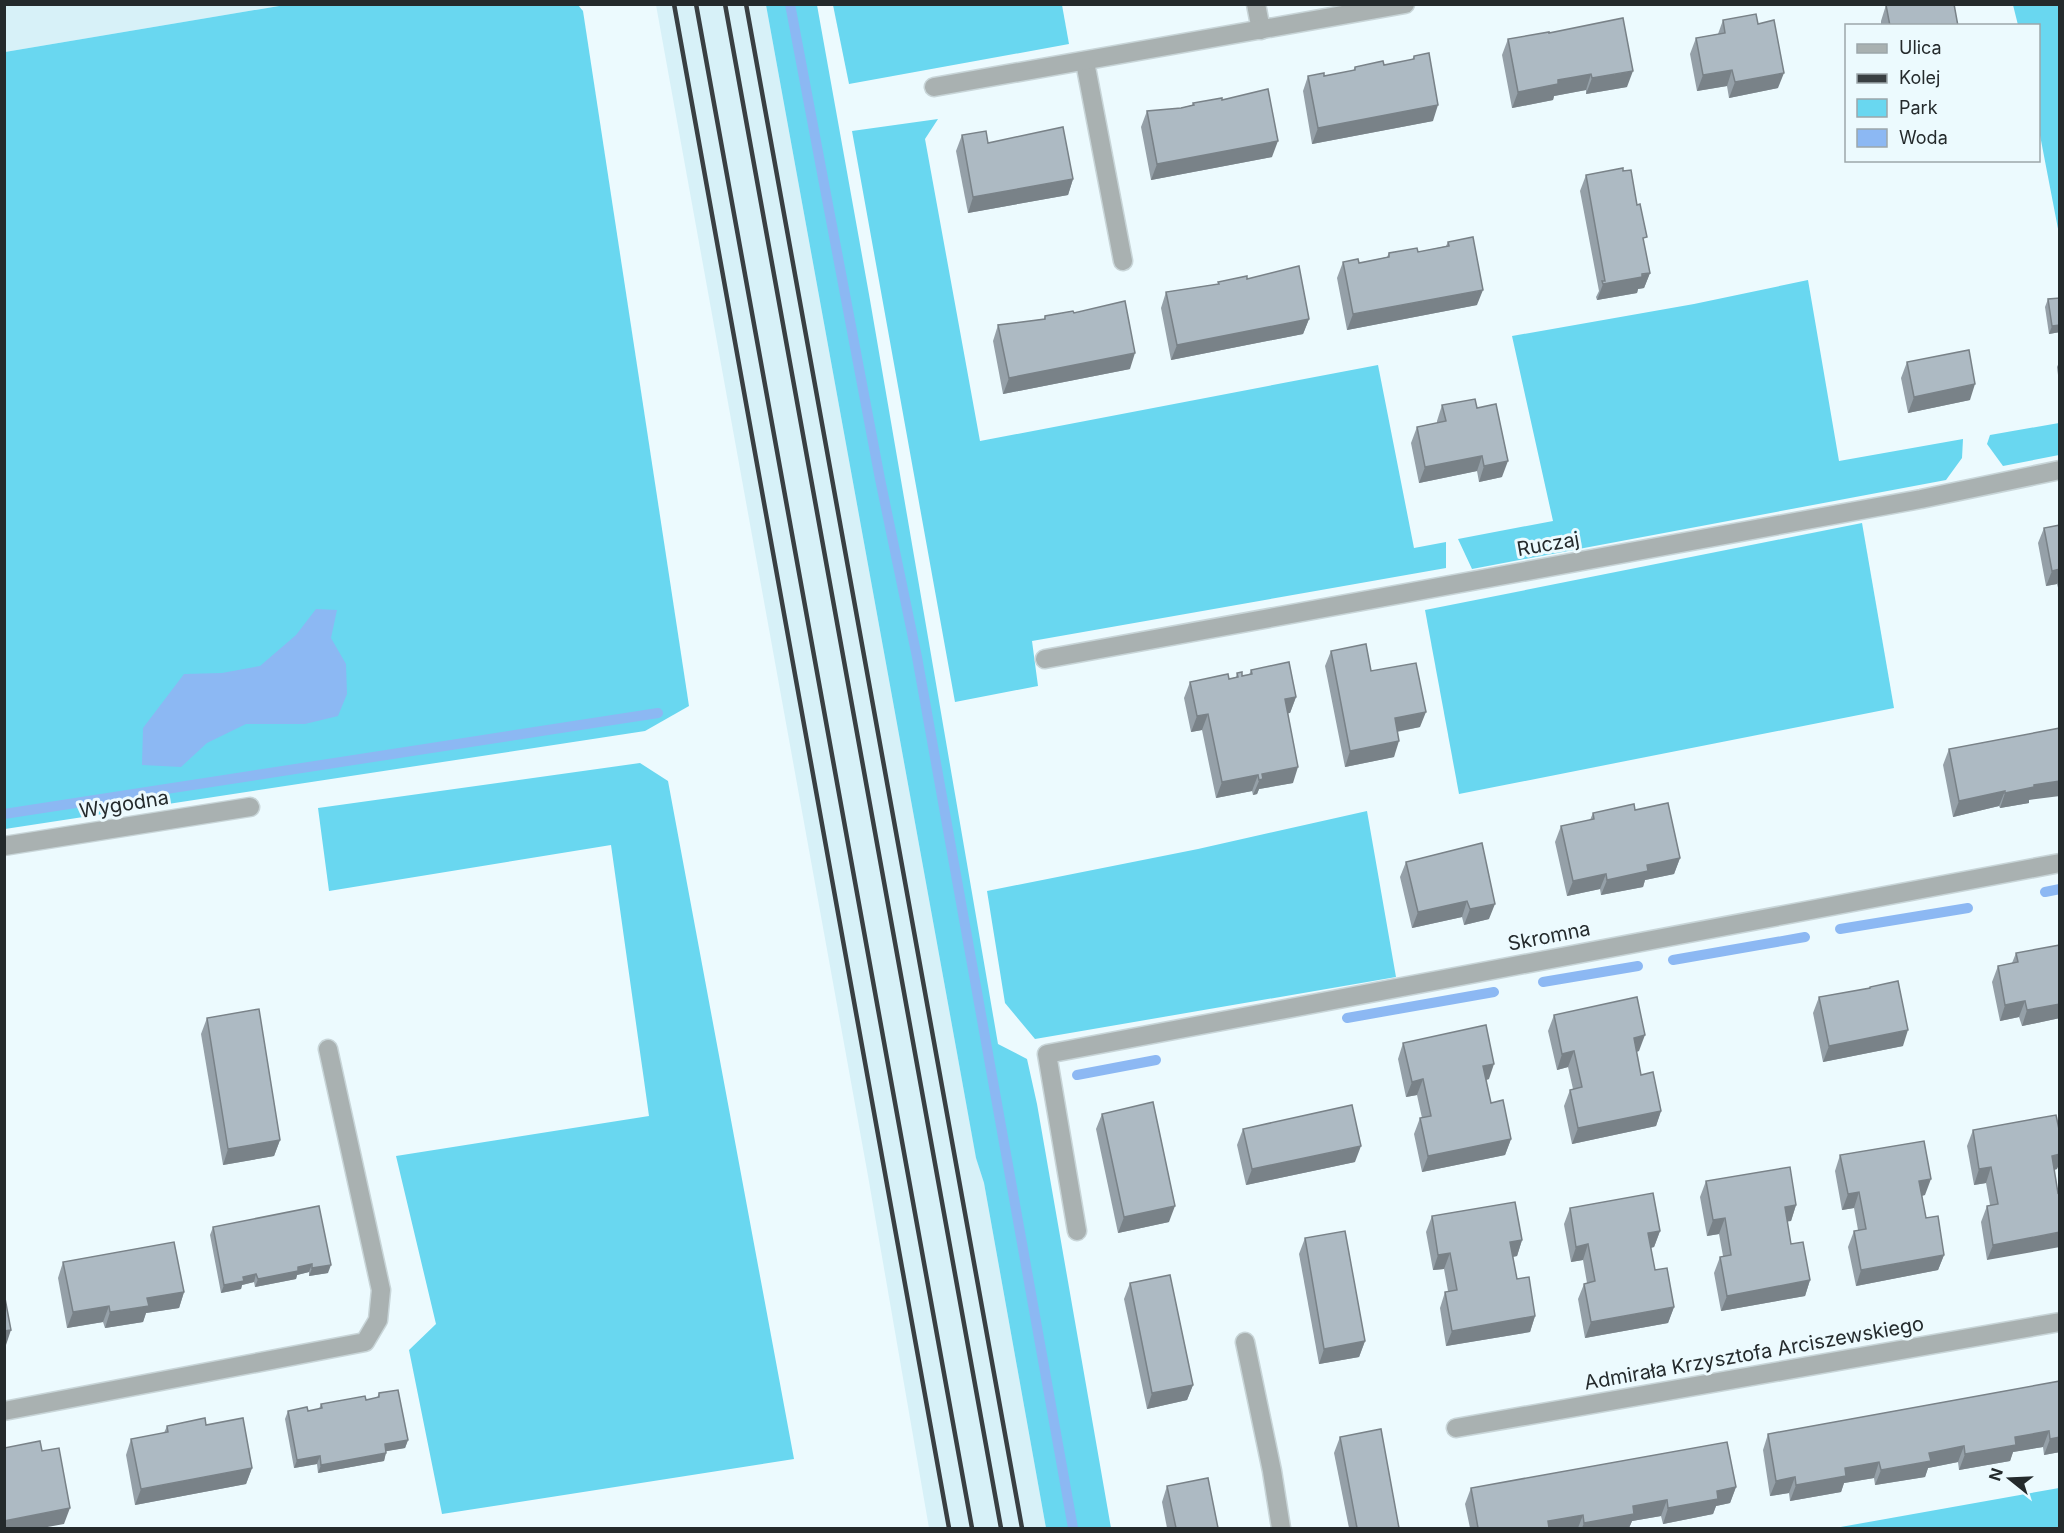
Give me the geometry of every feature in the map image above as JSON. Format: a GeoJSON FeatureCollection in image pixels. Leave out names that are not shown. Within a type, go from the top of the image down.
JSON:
{"type":"FeatureCollection","features":[{"type":"Feature","properties":{"kind":"street"},"geometry":{"type":"LineString","coordinates":[[1256,4],[1261,30]]}},
{"type":"Feature","properties":{"kind":"street"},"geometry":{"type":"LineString","coordinates":[[934,87],[1406,4]]}},
{"type":"Feature","properties":{"kind":"street"},"geometry":{"type":"LineString","coordinates":[[1085,62],[1123,261]]}},
{"type":"Feature","properties":{"kind":"street","name":"Ruczaj"},"geometry":{"type":"LineString","coordinates":[[1045,659],[1921,499],[2060,470]]}},
{"type":"Feature","properties":{"kind":"street","name":"Wygodna"},"geometry":{"type":"LineString","coordinates":[[4,846],[250,807]]}},
{"type":"Feature","properties":{"kind":"street","name":"Skromna"},"geometry":{"type":"LineString","coordinates":[[1077,1231],[1047,1054],[2060,863]]}},
{"type":"Feature","properties":{"kind":"street"},"geometry":{"type":"LineString","coordinates":[[4,1411],[365,1342],[378,1320],[381,1290],[328,1049]]}},
{"type":"Feature","properties":{"kind":"street","name":"Admirała Krzysztofa Arciszewskiego"},"geometry":{"type":"LineString","coordinates":[[1456,1428],[2060,1322]]}},
{"type":"Feature","properties":{"kind":"street"},"geometry":{"type":"LineString","coordinates":[[1245,1342],[1272,1471],[1281,1528]]}},
{"type":"Feature","properties":{"kind":"shaded area"},"geometry":{"type":"Polygon","coordinates":[[[5,4],[285,4],[285,5],[5,52],[5,4]]]}},
{"type":"Feature","properties":{"kind":"shaded area"},"geometry":{"type":"Polygon","coordinates":[[[656,5],[766,5],[1046,1528],[929,1528],[868,1176],[656,5]]]}},
{"type":"Feature","properties":{"kind":"green space"},"geometry":{"type":"Polygon","coordinates":[[[285,5],[578,5],[583,11],[689,706],[645,731],[5,829],[5,52],[285,5]]]}},
{"type":"Feature","properties":{"kind":"green space"},"geometry":{"type":"Polygon","coordinates":[[[766,5],[817,5],[998,1044],[1027,1059],[1037,1104],[1111,1528],[1046,1528],[984,1183],[976,1158],[766,5]]]}},
{"type":"Feature","properties":{"kind":"green space"},"geometry":{"type":"Polygon","coordinates":[[[833,5],[1062,5],[1069,44],[849,84],[833,5]]]}},
{"type":"Feature","properties":{"kind":"green space"},"geometry":{"type":"Polygon","coordinates":[[[2013,5],[2059,5],[2059,234],[2040,135],[2040,24],[2018,24],[2013,5]]]}},
{"type":"Feature","properties":{"kind":"green space"},"geometry":{"type":"Polygon","coordinates":[[[938,119],[925,139],[980,441],[1378,365],[1414,548],[1446,542],[1446,568],[1032,641],[1038,686],[955,702],[852,131],[938,119]]]}},
{"type":"Feature","properties":{"kind":"green space"},"geometry":{"type":"Polygon","coordinates":[[[1808,280],[1839,461],[1963,439],[1962,458],[1946,480],[1472,569],[1458,539],[1553,521],[1512,336],[1694,304],[1808,280]]]}},
{"type":"Feature","properties":{"kind":"green space"},"geometry":{"type":"Polygon","coordinates":[[[2059,423],[2059,455],[2003,466],[1987,444],[1990,435],[2059,423]]]}},
{"type":"Feature","properties":{"kind":"green space"},"geometry":{"type":"Polygon","coordinates":[[[1862,523],[1894,708],[1459,794],[1425,610],[1862,523]]]}},
{"type":"Feature","properties":{"kind":"green space"},"geometry":{"type":"Polygon","coordinates":[[[640,763],[668,781],[794,1459],[442,1514],[409,1350],[436,1324],[396,1156],[649,1116],[611,845],[329,891],[318,808],[640,763]]]}},
{"type":"Feature","properties":{"kind":"green space"},"geometry":{"type":"Polygon","coordinates":[[[1367,811],[1396,977],[1035,1039],[1005,1003],[987,891],[1198,849],[1367,811]]]}},
{"type":"Feature","properties":{"kind":"green space"},"geometry":{"type":"Polygon","coordinates":[[[2059,1488],[2059,1528],[1835,1528],[2059,1488]]]}},
{"type":"Feature","properties":{"kind":"water"},"geometry":{"type":"Polygon","coordinates":[[[316,609],[337,610],[331,638],[346,664],[347,694],[338,716],[305,724],[246,724],[207,743],[181,767],[142,765],[143,728],[184,674],[222,673],[260,666],[296,635],[316,609]]]}},
{"type":"Feature","properties":{"kind":"building"},"geometry":{"type":"Polygon","coordinates":[[[1954,4],[1958,24],[1890,24],[1886,5],[1954,4]]]}},
{"type":"Feature","properties":{"kind":"building"},"geometry":{"type":"Polygon","coordinates":[[[1756,14],[1758,24],[1774,20],[1784,73],[1735,82],[1732,70],[1703,75],[1696,38],[1725,33],[1723,20],[1756,14]]]}},
{"type":"Feature","properties":{"kind":"building"},"geometry":{"type":"Polygon","coordinates":[[[1623,18],[1633,71],[1592,78],[1591,74],[1558,80],[1558,84],[1518,92],[1508,39],[1623,18]]]}},
{"type":"Feature","properties":{"kind":"building"},"geometry":{"type":"Polygon","coordinates":[[[1429,53],[1438,105],[1318,128],[1308,76],[1324,73],[1324,76],[1355,70],[1355,67],[1383,61],[1384,65],[1414,59],[1414,56],[1429,53]]]}},
{"type":"Feature","properties":{"kind":"building"},"geometry":{"type":"Polygon","coordinates":[[[1268,89],[1278,141],[1157,164],[1147,111],[1181,108],[1194,105],[1193,103],[1222,98],[1222,100],[1268,89]]]}},
{"type":"Feature","properties":{"kind":"building"},"geometry":{"type":"Polygon","coordinates":[[[1063,127],[1073,179],[973,197],[962,135],[986,131],[988,143],[1063,127]]]}},
{"type":"Feature","properties":{"kind":"building"},"geometry":{"type":"Polygon","coordinates":[[[1623,168],[1623,171],[1631,170],[1637,205],[1640,204],[1647,237],[1643,238],[1650,273],[1642,274],[1642,277],[1603,284],[1602,281],[1605,281],[1586,175],[1623,168]]]}},
{"type":"Feature","properties":{"kind":"building"},"geometry":{"type":"Polygon","coordinates":[[[1473,237],[1483,290],[1353,314],[1343,262],[1358,259],[1359,263],[1389,257],[1389,253],[1417,248],[1418,252],[1449,246],[1448,242],[1473,237]]]}},
{"type":"Feature","properties":{"kind":"building"},"geometry":{"type":"Polygon","coordinates":[[[1299,266],[1309,319],[1177,345],[1166,292],[1219,284],[1218,282],[1247,276],[1247,279],[1299,266]]]}},
{"type":"Feature","properties":{"kind":"building"},"geometry":{"type":"Polygon","coordinates":[[[2060,298],[2060,325],[2052,326],[2048,299],[2060,298]]]}},
{"type":"Feature","properties":{"kind":"building"},"geometry":{"type":"Polygon","coordinates":[[[1125,301],[1135,353],[1009,378],[998,325],[1045,319],[1045,316],[1073,311],[1074,313],[1125,301]]]}},
{"type":"Feature","properties":{"kind":"building"},"geometry":{"type":"Polygon","coordinates":[[[1969,350],[1975,384],[1914,397],[1907,362],[1969,350]]]}},
{"type":"Feature","properties":{"kind":"building"},"geometry":{"type":"Polygon","coordinates":[[[1475,399],[1477,408],[1496,404],[1508,461],[1484,466],[1482,456],[1425,467],[1417,427],[1446,421],[1442,405],[1475,399]]]}},
{"type":"Feature","properties":{"kind":"building"},"geometry":{"type":"Polygon","coordinates":[[[2060,525],[2060,569],[2052,571],[2044,528],[2060,525]]]}},
{"type":"Feature","properties":{"kind":"building"},"geometry":{"type":"Polygon","coordinates":[[[1366,644],[1371,671],[1416,663],[1426,712],[1395,718],[1399,741],[1350,751],[1331,651],[1366,644]]]}},
{"type":"Feature","properties":{"kind":"building"},"geometry":{"type":"Polygon","coordinates":[[[1289,662],[1296,697],[1285,699],[1298,767],[1262,774],[1263,779],[1259,780],[1258,775],[1222,782],[1208,714],[1197,716],[1190,682],[1228,674],[1229,679],[1238,677],[1237,673],[1242,672],[1242,676],[1252,674],[1251,670],[1289,662]]]}},
{"type":"Feature","properties":{"kind":"building"},"geometry":{"type":"Polygon","coordinates":[[[2060,728],[2060,781],[1959,801],[1949,749],[2060,728]]]}},
{"type":"Feature","properties":{"kind":"building"},"geometry":{"type":"Polygon","coordinates":[[[1668,803],[1680,858],[1647,865],[1648,871],[1607,880],[1606,874],[1573,881],[1561,826],[1594,819],[1593,813],[1634,804],[1635,810],[1668,803]]]}},
{"type":"Feature","properties":{"kind":"building"},"geometry":{"type":"Polygon","coordinates":[[[1482,843],[1495,904],[1470,909],[1467,901],[1418,912],[1406,862],[1482,843]]]}},
{"type":"Feature","properties":{"kind":"building"},"geometry":{"type":"Polygon","coordinates":[[[2060,945],[2060,1004],[2027,1010],[2025,1001],[2005,1005],[1998,966],[2018,962],[2016,953],[2060,945]]]}},
{"type":"Feature","properties":{"kind":"building"},"geometry":{"type":"Polygon","coordinates":[[[1898,981],[1908,1030],[1829,1046],[1819,997],[1898,981]]]}},
{"type":"Feature","properties":{"kind":"building"},"geometry":{"type":"Polygon","coordinates":[[[1637,997],[1645,1035],[1634,1038],[1641,1075],[1653,1072],[1661,1111],[1578,1128],[1570,1090],[1582,1087],[1574,1051],[1562,1054],[1554,1015],[1637,997]]]}},
{"type":"Feature","properties":{"kind":"building"},"geometry":{"type":"Polygon","coordinates":[[[259,1009],[280,1140],[228,1149],[207,1018],[259,1009]]]}},
{"type":"Feature","properties":{"kind":"building"},"geometry":{"type":"Polygon","coordinates":[[[1486,1025],[1494,1064],[1483,1066],[1491,1103],[1503,1100],[1511,1139],[1428,1156],[1420,1118],[1431,1116],[1423,1079],[1412,1082],[1403,1043],[1486,1025]]]}},
{"type":"Feature","properties":{"kind":"building"},"geometry":{"type":"Polygon","coordinates":[[[1153,1102],[1175,1206],[1124,1217],[1102,1114],[1153,1102]]]}},
{"type":"Feature","properties":{"kind":"building"},"geometry":{"type":"Polygon","coordinates":[[[1352,1105],[1361,1146],[1252,1169],[1243,1129],[1352,1105]]]}},
{"type":"Feature","properties":{"kind":"building"},"geometry":{"type":"Polygon","coordinates":[[[2056,1115],[2060,1134],[2060,1154],[2052,1156],[2058,1193],[2060,1192],[2060,1232],[1993,1245],[1987,1206],[1998,1204],[1991,1167],[1979,1169],[1973,1130],[2056,1115]]]}},
{"type":"Feature","properties":{"kind":"building"},"geometry":{"type":"Polygon","coordinates":[[[1924,1141],[1931,1179],[1919,1181],[1926,1218],[1938,1216],[1944,1255],[1861,1270],[1854,1231],[1866,1229],[1859,1192],[1848,1194],[1840,1155],[1924,1141]]]}},
{"type":"Feature","properties":{"kind":"building"},"geometry":{"type":"Polygon","coordinates":[[[1790,1167],[1796,1205],[1785,1207],[1791,1244],[1803,1242],[1810,1280],[1727,1296],[1720,1257],[1731,1255],[1725,1218],[1713,1220],[1706,1181],[1790,1167]]]}},
{"type":"Feature","properties":{"kind":"building"},"geometry":{"type":"Polygon","coordinates":[[[1653,1193],[1660,1231],[1648,1233],[1655,1270],[1667,1268],[1674,1307],[1591,1322],[1584,1284],[1595,1281],[1588,1244],[1576,1247],[1570,1208],[1653,1193]]]}},
{"type":"Feature","properties":{"kind":"building"},"geometry":{"type":"Polygon","coordinates":[[[1515,1202],[1522,1240],[1510,1242],[1517,1279],[1529,1277],[1535,1316],[1452,1331],[1445,1292],[1457,1290],[1450,1253],[1438,1255],[1432,1216],[1515,1202]]]}},
{"type":"Feature","properties":{"kind":"building"},"geometry":{"type":"Polygon","coordinates":[[[319,1206],[331,1265],[312,1268],[312,1264],[298,1267],[298,1271],[258,1279],[256,1274],[243,1277],[244,1281],[224,1285],[213,1227],[319,1206]]]}},
{"type":"Feature","properties":{"kind":"building"},"geometry":{"type":"Polygon","coordinates":[[[1345,1231],[1365,1341],[1324,1349],[1305,1238],[1345,1231]]]}},
{"type":"Feature","properties":{"kind":"building"},"geometry":{"type":"Polygon","coordinates":[[[174,1242],[184,1292],[147,1298],[149,1306],[110,1312],[109,1306],[73,1312],[63,1262],[174,1242]]]}},
{"type":"Feature","properties":{"kind":"building"},"geometry":{"type":"Polygon","coordinates":[[[1170,1275],[1193,1385],[1152,1393],[1130,1283],[1170,1275]]]}},
{"type":"Feature","properties":{"kind":"building"},"geometry":{"type":"Polygon","coordinates":[[[4,1293],[11,1330],[4,1331],[4,1293]]]}},
{"type":"Feature","properties":{"kind":"building"},"geometry":{"type":"Polygon","coordinates":[[[2060,1381],[2060,1437],[2050,1439],[2049,1431],[2015,1437],[2016,1445],[1965,1454],[1964,1446],[1929,1453],[1931,1461],[1881,1470],[1879,1462],[1845,1468],[1846,1476],[1796,1485],[1795,1477],[1776,1481],[1768,1434],[2060,1381]]]}},
{"type":"Feature","properties":{"kind":"building"},"geometry":{"type":"Polygon","coordinates":[[[398,1390],[408,1440],[385,1444],[386,1453],[321,1465],[320,1456],[297,1460],[288,1411],[307,1407],[308,1411],[322,1408],[321,1404],[365,1396],[366,1400],[379,1397],[379,1393],[398,1390]]]}},
{"type":"Feature","properties":{"kind":"building"},"geometry":{"type":"Polygon","coordinates":[[[205,1418],[206,1425],[243,1418],[252,1468],[141,1489],[131,1439],[168,1432],[167,1426],[205,1418]]]}},
{"type":"Feature","properties":{"kind":"building"},"geometry":{"type":"Polygon","coordinates":[[[1381,1429],[1399,1528],[1357,1528],[1340,1437],[1381,1429]]]}},
{"type":"Feature","properties":{"kind":"building"},"geometry":{"type":"Polygon","coordinates":[[[40,1441],[42,1451],[59,1448],[70,1508],[4,1521],[4,1448],[40,1441]]]}},
{"type":"Feature","properties":{"kind":"building"},"geometry":{"type":"Polygon","coordinates":[[[1727,1442],[1736,1487],[1717,1491],[1718,1499],[1668,1508],[1667,1500],[1633,1506],[1634,1514],[1584,1523],[1583,1515],[1548,1521],[1549,1528],[1478,1528],[1471,1488],[1727,1442]]]}},
{"type":"Feature","properties":{"kind":"building"},"geometry":{"type":"Polygon","coordinates":[[[1208,1478],[1218,1528],[1176,1528],[1167,1486],[1208,1478]]]}},
{"type":"Feature","properties":{"kind":"waterway"},"geometry":{"type":"LineString","coordinates":[[790,4],[880,479],[917,657],[1073,1528]]}},
{"type":"Feature","properties":{"kind":"waterway"},"geometry":{"type":"LineString","coordinates":[[4,814],[658,713]]}},
{"type":"Feature","properties":{"kind":"waterway"},"geometry":{"type":"LineString","coordinates":[[2045,892],[2060,889]]}},
{"type":"Feature","properties":{"kind":"waterway"},"geometry":{"type":"LineString","coordinates":[[1840,929],[1968,908]]}},
{"type":"Feature","properties":{"kind":"waterway"},"geometry":{"type":"LineString","coordinates":[[1673,960],[1805,937]]}},
{"type":"Feature","properties":{"kind":"waterway"},"geometry":{"type":"LineString","coordinates":[[1543,982],[1638,966]]}},
{"type":"Feature","properties":{"kind":"waterway"},"geometry":{"type":"LineString","coordinates":[[1347,1018],[1494,992]]}},
{"type":"Feature","properties":{"kind":"waterway"},"geometry":{"type":"LineString","coordinates":[[1077,1075],[1156,1060]]}},
{"type":"Feature","properties":{"kind":"railway"},"geometry":{"type":"LineString","coordinates":[[674,4],[949,1528]]}},
{"type":"Feature","properties":{"kind":"railway"},"geometry":{"type":"LineString","coordinates":[[696,4],[972,1528]]}},
{"type":"Feature","properties":{"kind":"railway"},"geometry":{"type":"LineString","coordinates":[[725,4],[1001,1528]]}},
{"type":"Feature","properties":{"kind":"railway"},"geometry":{"type":"LineString","coordinates":[[746,4],[1022,1528]]}}]}
